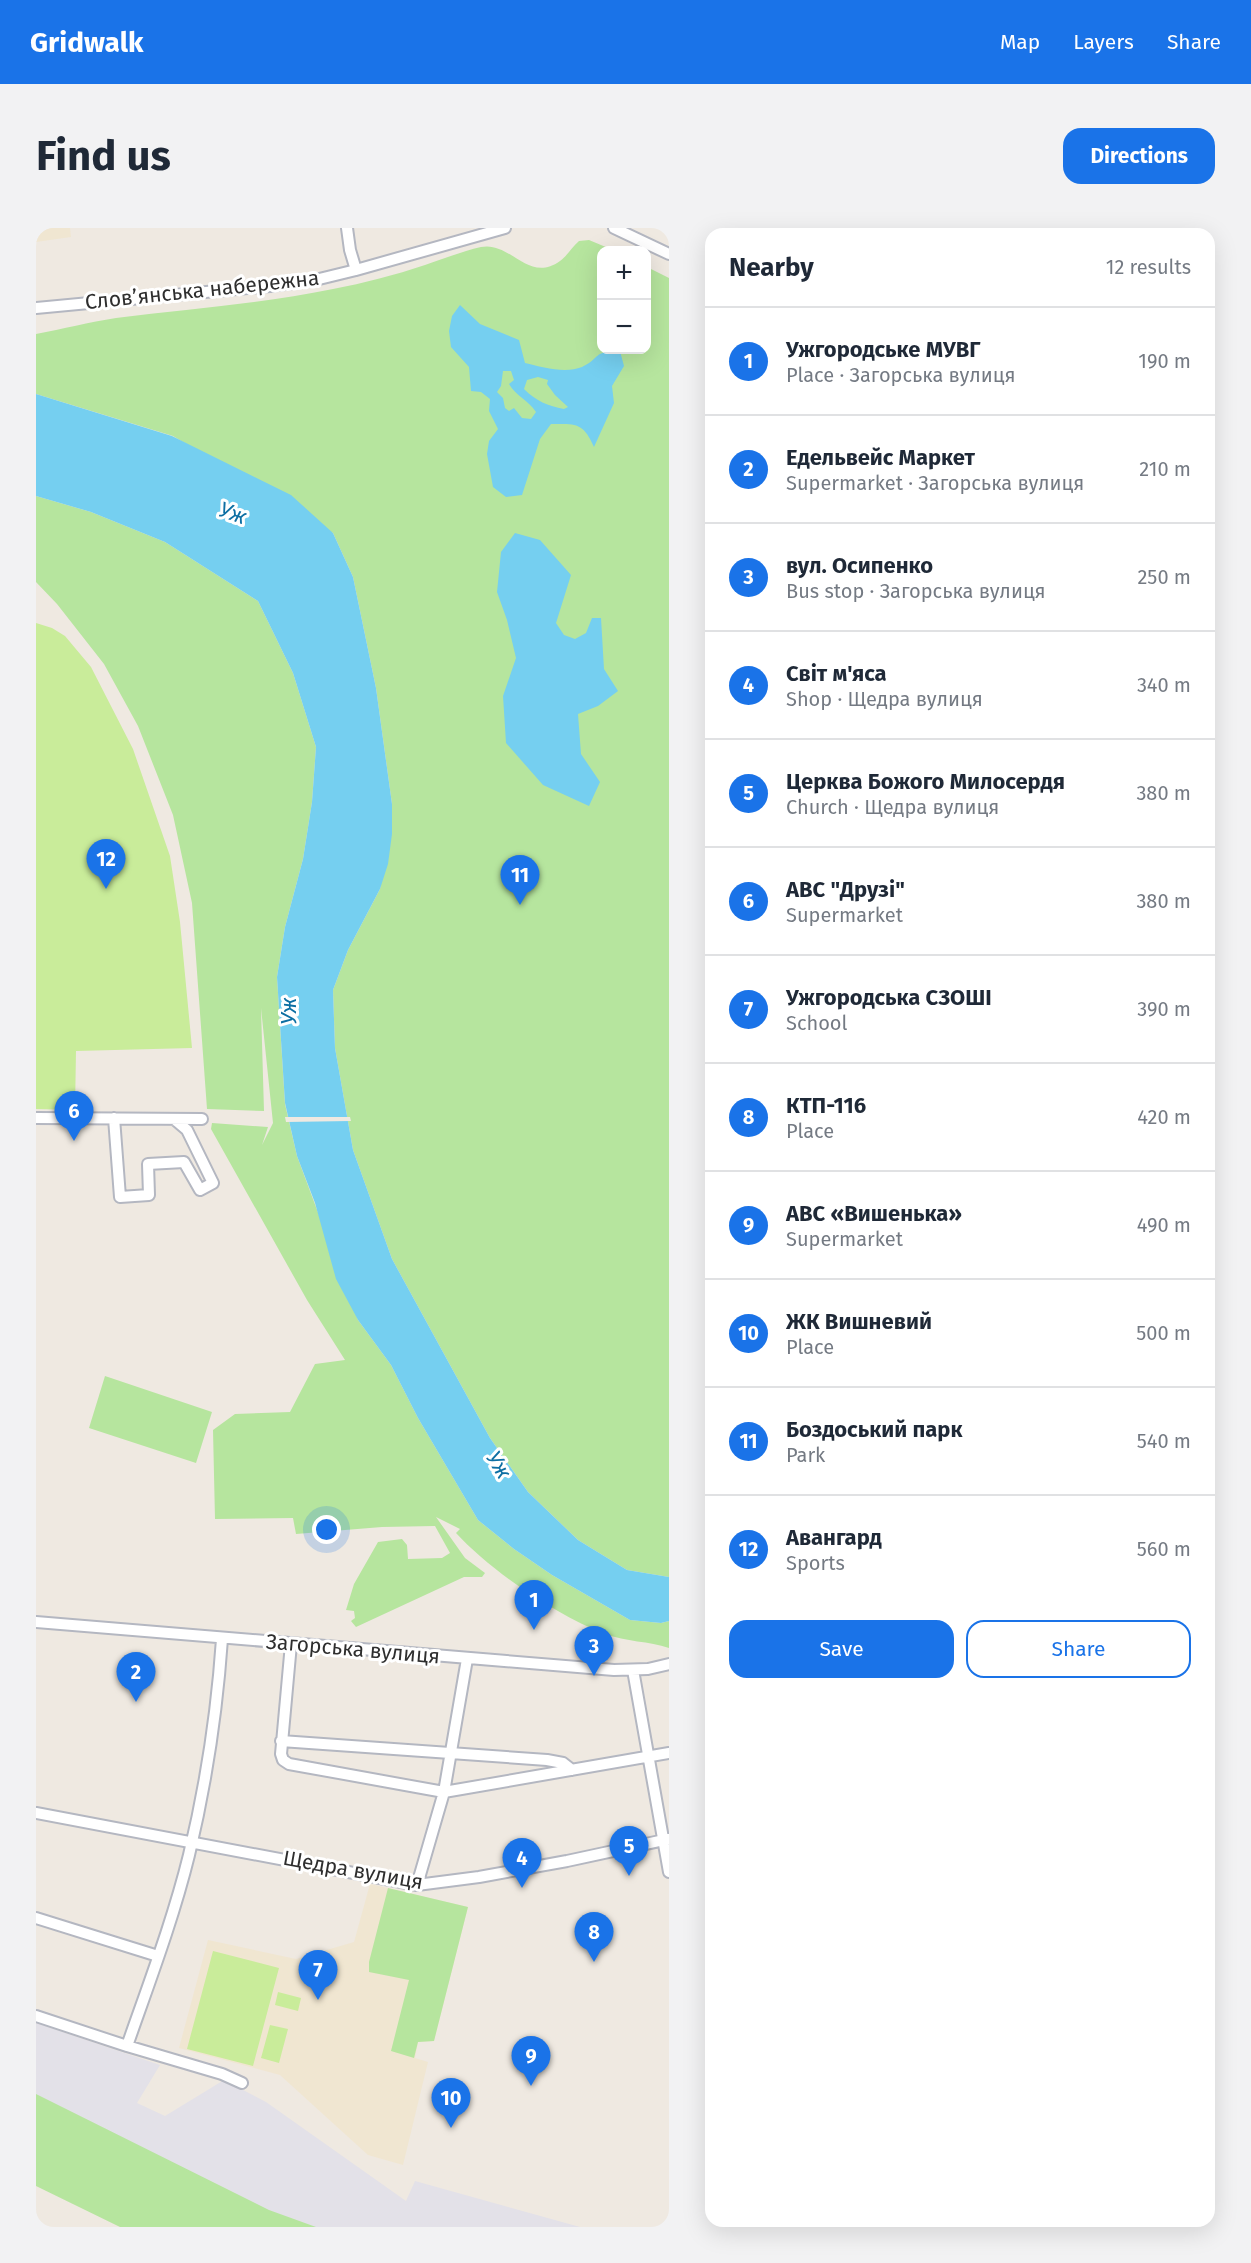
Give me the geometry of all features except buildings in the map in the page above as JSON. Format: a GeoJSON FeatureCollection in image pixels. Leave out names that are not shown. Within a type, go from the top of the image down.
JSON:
{"type":"FeatureCollection","features":[{"type":"Feature","properties":{"kind":"street"},"geometry":{"type":"LineString","coordinates":[[347,228],[356,270]]}},
{"type":"Feature","properties":{"kind":"street","name":"Словʼянська набережна"},"geometry":{"type":"LineString","coordinates":[[36,308],[315,280],[505,228]]}},
{"type":"Feature","properties":{"kind":"street"},"geometry":{"type":"LineString","coordinates":[[621,229],[669,254]]}},
{"type":"Feature","properties":{"kind":"street"},"geometry":{"type":"LineString","coordinates":[[36,1118],[202,1119]]}},
{"type":"Feature","properties":{"kind":"street"},"geometry":{"type":"LineString","coordinates":[[114,1118],[120,1197],[149,1195],[148,1164],[184,1162],[200,1190],[213,1183],[187,1130],[174,1119]]}},
{"type":"Feature","properties":{"kind":"street","name":"Загорська вулиця"},"geometry":{"type":"LineString","coordinates":[[36,1622],[614,1670],[633,1670],[669,1664]]}},
{"type":"Feature","properties":{"kind":"street"},"geometry":{"type":"LineString","coordinates":[[127,2046],[158,1956],[192,1841],[213,1737],[222,1639]]}},
{"type":"Feature","properties":{"kind":"street"},"geometry":{"type":"LineString","coordinates":[[291,1644],[281,1741],[283,1760],[289,1764],[444,1792],[669,1753]]}},
{"type":"Feature","properties":{"kind":"street"},"geometry":{"type":"LineString","coordinates":[[417,1885],[444,1792],[467,1659]]}},
{"type":"Feature","properties":{"kind":"street"},"geometry":{"type":"LineString","coordinates":[[633,1670],[667,1839],[669,1872]]}},
{"type":"Feature","properties":{"kind":"street"},"geometry":{"type":"LineString","coordinates":[[281,1741],[451,1752],[490,1758],[547,1760],[563,1763],[572,1770]]}},
{"type":"Feature","properties":{"kind":"street","name":"Щедра вулиця"},"geometry":{"type":"LineString","coordinates":[[36,1813],[417,1885],[479,1877],[567,1861],[667,1839]]}},
{"type":"Feature","properties":{"kind":"street"},"geometry":{"type":"LineString","coordinates":[[36,1918],[158,1956]]}},
{"type":"Feature","properties":{"kind":"street"},"geometry":{"type":"LineString","coordinates":[[36,2016],[222,2074],[242,2083]]}},
{"type":"Feature","properties":{"kind":"shaded area"},"geometry":{"type":"Polygon","coordinates":[[[36,228],[70,228],[71,237],[36,242],[36,228]]]}},
{"type":"Feature","properties":{"kind":"shaded area"},"geometry":{"type":"Polygon","coordinates":[[[370,1884],[468,1907],[434,2041],[418,2042],[415,2058],[428,2062],[403,2165],[368,2155],[280,2075],[179,2048],[208,1940],[296,1959],[354,1942],[370,1884]]]}},
{"type":"Feature","properties":{"kind":"shaded area"},"geometry":{"type":"Polygon","coordinates":[[[36,2023],[160,2065],[137,2103],[165,2116],[224,2080],[266,2102],[406,2201],[415,2181],[580,2227],[274,2227],[36,2110],[36,2023]]]}},
{"type":"Feature","properties":{"kind":"green space"},"geometry":{"type":"Polygon","coordinates":[[[589,240],[603,246],[597,246],[597,354],[651,354],[651,269],[669,278],[669,1577],[627,1570],[578,1540],[528,1492],[490,1438],[392,1259],[353,1150],[335,1048],[333,990],[348,950],[380,889],[392,804],[376,688],[353,577],[333,533],[173,436],[36,394],[36,334],[96,321],[252,302],[333,289],[391,275],[481,247],[502,250],[538,268],[549,267],[563,259],[579,241],[589,240]]]}},
{"type":"Feature","properties":{"kind":"green space"},"geometry":{"type":"Polygon","coordinates":[[[36,496],[91,512],[165,542],[258,601],[293,673],[316,747],[312,802],[303,859],[285,927],[277,977],[285,1104],[297,1156],[358,1320],[391,1365],[418,1418],[478,1520],[514,1549],[552,1575],[630,1620],[661,1623],[669,1621],[669,1648],[613,1637],[566,1616],[506,1577],[456,1533],[460,1529],[436,1517],[465,1558],[485,1573],[482,1577],[464,1577],[356,1627],[351,1621],[355,1618],[354,1611],[346,1610],[354,1584],[378,1542],[402,1539],[407,1545],[408,1559],[442,1558],[450,1553],[435,1526],[382,1527],[296,1534],[293,1518],[215,1519],[213,1430],[235,1414],[290,1412],[315,1364],[345,1360],[307,1300],[211,1129],[212,1123],[268,1127],[262,1145],[273,1123],[261,1008],[264,1111],[207,1109],[192,903],[173,815],[138,726],[104,664],[57,604],[36,582],[36,496]]]}},
{"type":"Feature","properties":{"kind":"green space"},"geometry":{"type":"Polygon","coordinates":[[[36,623],[52,628],[65,636],[91,667],[133,749],[170,856],[180,922],[192,1048],[76,1051],[75,1110],[36,1109],[36,623]]]}},
{"type":"Feature","properties":{"kind":"green space"},"geometry":{"type":"Polygon","coordinates":[[[105,1376],[212,1412],[196,1463],[89,1428],[105,1376]]]}},
{"type":"Feature","properties":{"kind":"green space"},"geometry":{"type":"Polygon","coordinates":[[[388,1888],[468,1907],[434,2041],[418,2042],[414,2058],[391,2051],[409,1980],[369,1972],[369,1962],[388,1888]]]}},
{"type":"Feature","properties":{"kind":"green space"},"geometry":{"type":"Polygon","coordinates":[[[213,1951],[279,1968],[253,2066],[187,2049],[213,1951]]]}},
{"type":"Feature","properties":{"kind":"green space"},"geometry":{"type":"Polygon","coordinates":[[[278,1992],[301,1998],[298,2011],[275,2005],[278,1992]]]}},
{"type":"Feature","properties":{"kind":"green space"},"geometry":{"type":"Polygon","coordinates":[[[270,2025],[288,2029],[279,2063],[261,2058],[270,2025]]]}},
{"type":"Feature","properties":{"kind":"green space"},"geometry":{"type":"Polygon","coordinates":[[[36,2094],[269,2210],[316,2227],[120,2227],[36,2186],[36,2094]]]}},
{"type":"Feature","properties":{"kind":"water"},"geometry":{"type":"Polygon","coordinates":[[[460,305],[480,324],[519,340],[525,363],[568,370],[582,367],[601,354],[621,354],[624,366],[612,386],[614,403],[594,447],[586,433],[578,426],[551,424],[540,439],[522,495],[506,497],[493,487],[487,454],[489,441],[498,429],[489,411],[490,399],[481,392],[471,391],[469,367],[451,347],[449,331],[452,316],[460,305]],[[503,371],[501,386],[497,392],[503,398],[505,408],[509,411],[514,408],[522,418],[531,419],[536,412],[509,384],[514,380],[511,371],[503,371]],[[538,377],[527,380],[524,389],[547,405],[564,409],[568,407],[555,395],[547,384],[548,380],[538,377]]]}},
{"type":"Feature","properties":{"kind":"water","name":"Уж"},"geometry":{"type":"Polygon","coordinates":[[[36,394],[172,436],[291,495],[333,533],[353,577],[376,688],[392,804],[392,834],[388,864],[380,889],[348,950],[333,990],[335,1048],[353,1150],[392,1259],[490,1438],[528,1492],[578,1540],[627,1570],[669,1577],[669,1621],[661,1623],[630,1620],[552,1575],[514,1549],[478,1520],[418,1418],[391,1365],[358,1320],[336,1279],[315,1203],[297,1156],[285,1103],[277,977],[285,927],[303,859],[312,802],[316,747],[293,673],[258,601],[165,542],[91,512],[36,496],[36,394]]]}},
{"type":"Feature","properties":{"kind":"water"},"geometry":{"type":"Polygon","coordinates":[[[515,533],[540,540],[571,575],[556,623],[564,635],[575,639],[586,633],[592,618],[601,618],[604,669],[618,691],[598,706],[578,714],[581,754],[600,782],[589,806],[543,785],[506,743],[503,696],[516,658],[507,620],[497,592],[501,552],[515,533]]]}},
{"type":"Feature","properties":{"kind":"pier"},"geometry":{"type":"Polygon","coordinates":[[[285,1117],[350,1117],[351,1121],[286,1122],[285,1117]]]}},
{"type":"Feature","properties":{"kind":"place","name":"Авангард"},"geometry":{"type":"Point","coordinates":[106,889]}},
{"type":"Feature","properties":{"kind":"place","name":"Боздоський парк"},"geometry":{"type":"Point","coordinates":[520,905]}},
{"type":"Feature","properties":{"kind":"place","name":"ABC \"Друзі\""},"geometry":{"type":"Point","coordinates":[74,1141]}},
{"type":"Feature","properties":{"kind":"place","name":"Ужгородське МУВГ"},"geometry":{"type":"Point","coordinates":[534,1630]}},
{"type":"Feature","properties":{"kind":"place","name":"вул. Осипенко"},"geometry":{"type":"Point","coordinates":[594,1676]}},
{"type":"Feature","properties":{"kind":"place","name":"Едельвейс Маркет"},"geometry":{"type":"Point","coordinates":[136,1702]}},
{"type":"Feature","properties":{"kind":"place","name":"Церква Божого Милосердя"},"geometry":{"type":"Point","coordinates":[629,1876]}},
{"type":"Feature","properties":{"kind":"place","name":"Світ м'яса"},"geometry":{"type":"Point","coordinates":[522,1888]}},
{"type":"Feature","properties":{"kind":"place","name":"КТП-116"},"geometry":{"type":"Point","coordinates":[594,1962]}},
{"type":"Feature","properties":{"kind":"place","name":"Ужгородська СЗОШІ"},"geometry":{"type":"Point","coordinates":[318,2000]}},
{"type":"Feature","properties":{"kind":"place","name":"ABC «Вишенька»"},"geometry":{"type":"Point","coordinates":[531,2086]}},
{"type":"Feature","properties":{"kind":"place","name":"ЖК Вишневий"},"geometry":{"type":"Point","coordinates":[451,2128]}}]}
